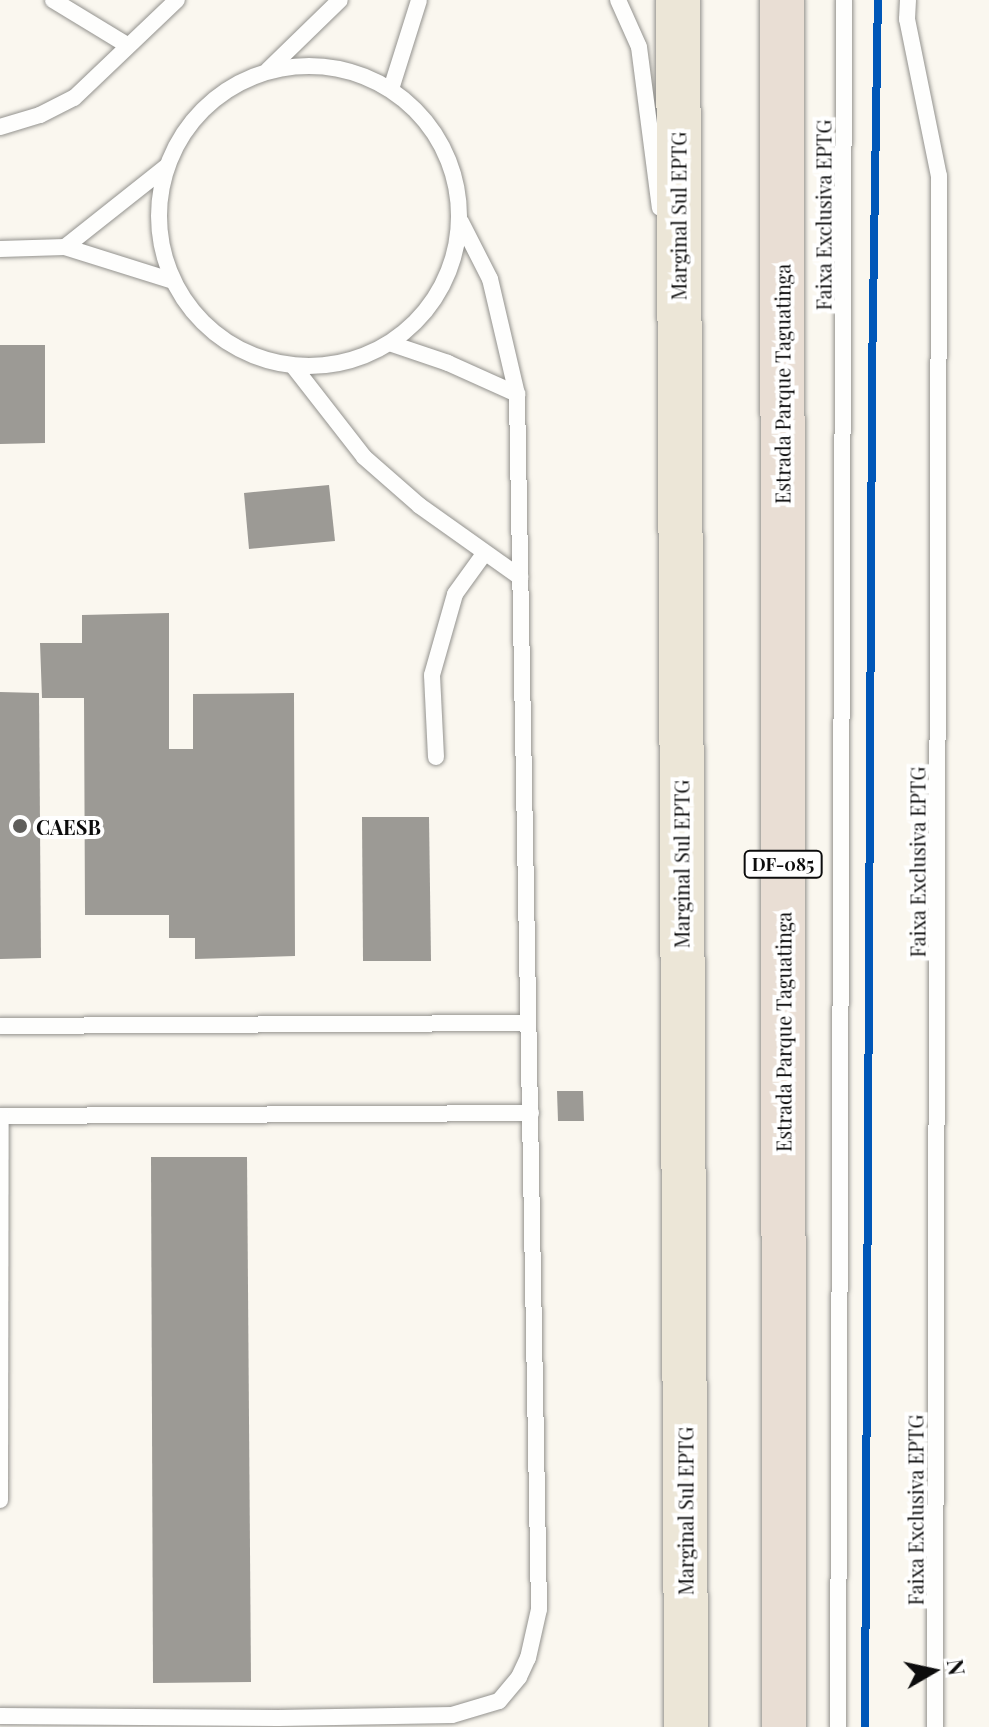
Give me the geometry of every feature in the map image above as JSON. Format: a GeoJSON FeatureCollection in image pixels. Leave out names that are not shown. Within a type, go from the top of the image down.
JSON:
{"type":"FeatureCollection","features":[{"type":"Feature","properties":{"kind":"highway","name":"Estrada Parque Taguatinga"},"geometry":{"type":"LineString","coordinates":[[782,0],[784,1727]]}},
{"type":"Feature","properties":{"kind":"main road","name":"Marginal Sul EPTG"},"geometry":{"type":"LineString","coordinates":[[678,0],[686,1727]]}},
{"type":"Feature","properties":{"kind":"lane"},"geometry":{"type":"LineString","coordinates":[[53,0],[127,45]]}},
{"type":"Feature","properties":{"kind":"lane"},"geometry":{"type":"LineString","coordinates":[[0,127],[40,115],[74,98],[177,0]]}},
{"type":"Feature","properties":{"kind":"lane"},"geometry":{"type":"LineString","coordinates":[[268,70],[340,0]]}},
{"type":"Feature","properties":{"kind":"lane"},"geometry":{"type":"LineString","coordinates":[[391,89],[419,0]]}},
{"type":"Feature","properties":{"kind":"lane"},"geometry":{"type":"LineString","coordinates":[[618,0],[639,47],[656,182],[678,314]]}},
{"type":"Feature","properties":{"kind":"lane","name":"Faixa Exclusiva EPTG"},"geometry":{"type":"LineString","coordinates":[[838,1727],[844,0]]}},
{"type":"Feature","properties":{"kind":"lane","name":"Faixa Exclusiva EPTG"},"geometry":{"type":"LineString","coordinates":[[908,0],[907,19],[939,176],[935,1727]]}},
{"type":"Feature","properties":{"kind":"lane"},"geometry":{"type":"LineString","coordinates":[[0,1716],[278,1718],[452,1715],[499,1701],[519,1677],[528,1658],[539,1609],[517,394],[490,279],[461,222],[454,170],[429,124],[391,89],[353,71],[311,64],[268,70],[225,90],[189,124],[166,167],[159,205],[161,244],[173,281],[202,323],[244,353],[294,367],[345,364],[392,344],[428,311],[451,270],[461,222]]}},
{"type":"Feature","properties":{"kind":"lane"},"geometry":{"type":"LineString","coordinates":[[65,247],[166,167]]}},
{"type":"Feature","properties":{"kind":"lane"},"geometry":{"type":"LineString","coordinates":[[0,249],[65,247],[173,281]]}},
{"type":"Feature","properties":{"kind":"lane"},"geometry":{"type":"LineString","coordinates":[[392,344],[448,363],[517,394]]}},
{"type":"Feature","properties":{"kind":"lane"},"geometry":{"type":"LineString","coordinates":[[294,367],[364,457],[420,506],[520,577]]}},
{"type":"Feature","properties":{"kind":"lane"},"geometry":{"type":"LineString","coordinates":[[436,757],[432,675],[455,594],[484,554]]}},
{"type":"Feature","properties":{"kind":"lane"},"geometry":{"type":"LineString","coordinates":[[0,1026],[528,1023]]}},
{"type":"Feature","properties":{"kind":"lane"},"geometry":{"type":"LineString","coordinates":[[0,1500],[1,1116],[531,1113]]}},
{"type":"Feature","properties":{"kind":"building"},"geometry":{"type":"Polygon","coordinates":[[[0,345],[45,345],[45,443],[0,444],[0,345]]]}},
{"type":"Feature","properties":{"kind":"building"},"geometry":{"type":"Polygon","coordinates":[[[329,485],[335,541],[249,549],[244,493],[329,485]]]}},
{"type":"Feature","properties":{"kind":"building"},"geometry":{"type":"Polygon","coordinates":[[[169,613],[169,749],[193,749],[193,694],[294,693],[295,956],[195,959],[195,938],[169,938],[169,915],[85,915],[84,698],[42,698],[40,643],[82,643],[82,615],[169,613]]]}},
{"type":"Feature","properties":{"kind":"building","name":"CAESB"},"geometry":{"type":"Polygon","coordinates":[[[0,692],[39,693],[41,958],[0,959],[0,692]]]}},
{"type":"Feature","properties":{"kind":"building"},"geometry":{"type":"Polygon","coordinates":[[[362,817],[429,817],[431,961],[363,961],[362,817]]]}},
{"type":"Feature","properties":{"kind":"building"},"geometry":{"type":"Polygon","coordinates":[[[557,1091],[583,1091],[584,1121],[558,1121],[557,1091]]]}},
{"type":"Feature","properties":{"kind":"building"},"geometry":{"type":"Polygon","coordinates":[[[151,1157],[247,1157],[251,1682],[153,1683],[151,1157]]]}},
{"type":"Feature","properties":{"kind":"cycle path"},"geometry":{"type":"LineString","coordinates":[[865,1727],[872,375],[878,0]]}},
{"type":"Feature","properties":{"kind":"place","name":"CAESB"},"geometry":{"type":"Point","coordinates":[20,826]}}]}
